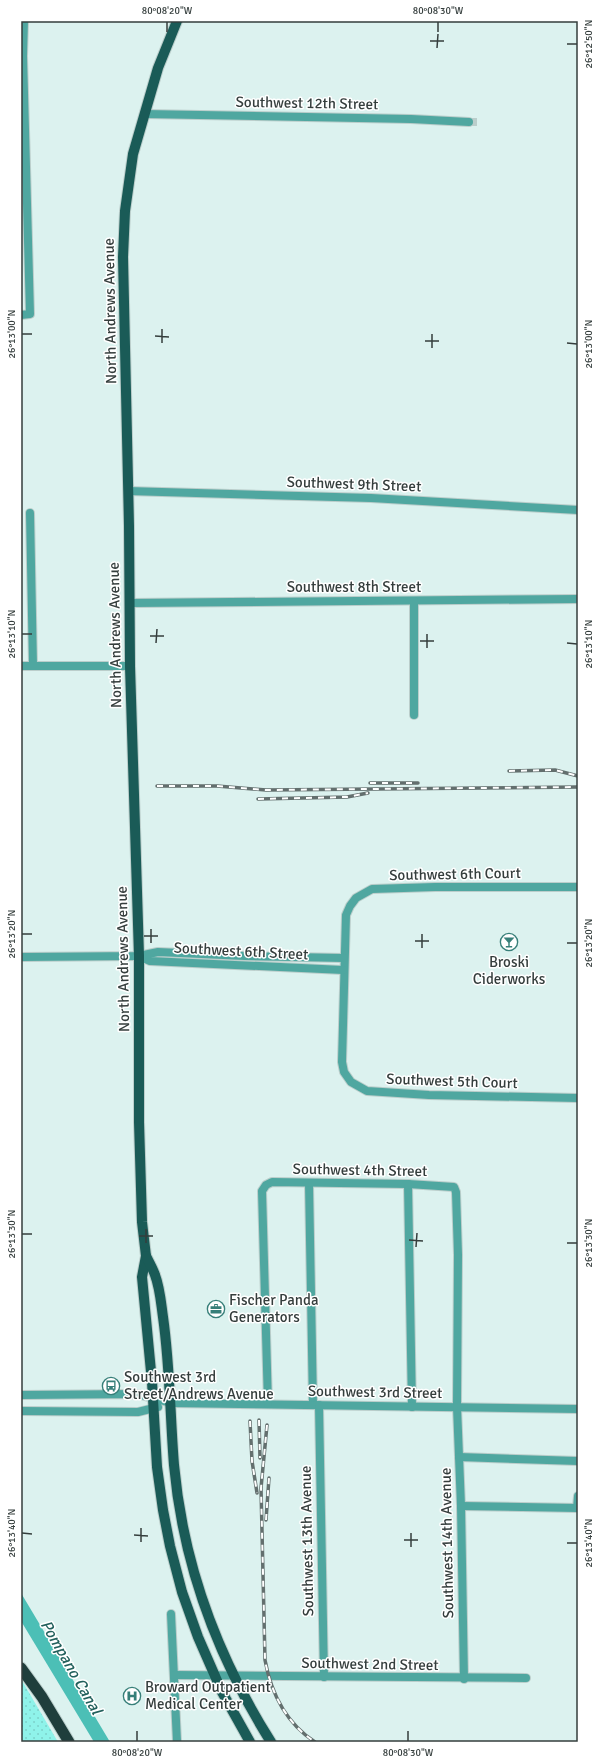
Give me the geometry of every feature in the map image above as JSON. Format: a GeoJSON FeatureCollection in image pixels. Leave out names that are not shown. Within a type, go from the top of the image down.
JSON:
{"type":"FeatureCollection","features":[{"type":"Feature","properties":{"kind":"highway"},"geometry":{"type":"LineString","coordinates":[[21,1668],[63,1742]]}},
{"type":"Feature","properties":{"kind":"highway"},"geometry":{"type":"LineString","coordinates":[[21,1668],[42,1697],[70,1742]]}},
{"type":"Feature","properties":{"kind":"main road","name":"North Andrews Avenue"},"geometry":{"type":"LineString","coordinates":[[177,21],[158,68],[133,154],[125,211],[123,261],[130,666],[139,956],[138,1066],[142,1222],[146,1256],[142,1277],[159,1486],[170,1546],[189,1615],[214,1676],[250,1742]]}},
{"type":"Feature","properties":{"kind":"main road","name":"North Andrews Avenue"},"geometry":{"type":"LineString","coordinates":[[146,1256],[155,1274],[162,1309],[168,1356],[174,1466],[186,1542],[205,1609],[233,1676],[270,1742]]}},
{"type":"Feature","properties":{"kind":"street"},"geometry":{"type":"LineString","coordinates":[[21,315],[30,314],[24,247],[22,56],[24,21]]}},
{"type":"Feature","properties":{"kind":"street","name":"Southwest 12th Street"},"geometry":{"type":"LineString","coordinates":[[144,114],[411,119],[469,122]]}},
{"type":"Feature","properties":{"kind":"street","name":"Southwest 9th Street"},"geometry":{"type":"LineString","coordinates":[[128,491],[364,497],[578,510]]}},
{"type":"Feature","properties":{"kind":"street"},"geometry":{"type":"LineString","coordinates":[[30,513],[33,666]]}},
{"type":"Feature","properties":{"kind":"street","name":"Southwest 8th Street"},"geometry":{"type":"LineString","coordinates":[[130,603],[578,599]]}},
{"type":"Feature","properties":{"kind":"street"},"geometry":{"type":"LineString","coordinates":[[414,601],[414,715]]}},
{"type":"Feature","properties":{"kind":"street"},"geometry":{"type":"LineString","coordinates":[[21,666],[130,666]]}},
{"type":"Feature","properties":{"kind":"street","name":"Southwest 6th Court"},"geometry":{"type":"LineString","coordinates":[[344,958],[346,915],[356,898],[372,889],[435,887],[578,887]]}},
{"type":"Feature","properties":{"kind":"street","name":"Southwest 6th Street"},"geometry":{"type":"LineString","coordinates":[[21,957],[139,956],[158,952],[344,958]]}},
{"type":"Feature","properties":{"kind":"street","name":"Southwest 6th Street"},"geometry":{"type":"LineString","coordinates":[[139,956],[150,961],[343,970]]}},
{"type":"Feature","properties":{"kind":"street"},"geometry":{"type":"LineString","coordinates":[[343,970],[344,958]]}},
{"type":"Feature","properties":{"kind":"street","name":"Southwest 5th Court"},"geometry":{"type":"LineString","coordinates":[[343,970],[342,1062],[344,1072],[351,1082],[366,1092],[578,1098]]}},
{"type":"Feature","properties":{"kind":"street","name":"Southwest 4th Street"},"geometry":{"type":"LineString","coordinates":[[268,1404],[262,1191],[266,1185],[272,1182],[309,1182],[408,1184],[454,1187],[456,1192],[458,1255],[457,1407]]}},
{"type":"Feature","properties":{"kind":"street","name":"Southwest 13th Avenue"},"geometry":{"type":"LineString","coordinates":[[309,1182],[324,1677]]}},
{"type":"Feature","properties":{"kind":"street"},"geometry":{"type":"LineString","coordinates":[[408,1184],[412,1407]]}},
{"type":"Feature","properties":{"kind":"street","name":"Southwest 3rd Street"},"geometry":{"type":"LineString","coordinates":[[21,1395],[137,1394],[153,1403],[578,1409]]}},
{"type":"Feature","properties":{"kind":"street","name":"Southwest 3rd Street"},"geometry":{"type":"LineString","coordinates":[[21,1412],[138,1412],[153,1403]]}},
{"type":"Feature","properties":{"kind":"street","name":"Southwest 14th Avenue"},"geometry":{"type":"LineString","coordinates":[[457,1407],[461,1506],[464,1679]]}},
{"type":"Feature","properties":{"kind":"street"},"geometry":{"type":"LineString","coordinates":[[459,1457],[578,1461]]}},
{"type":"Feature","properties":{"kind":"street"},"geometry":{"type":"LineString","coordinates":[[461,1506],[578,1508],[578,1496]]}},
{"type":"Feature","properties":{"kind":"street"},"geometry":{"type":"LineString","coordinates":[[171,1614],[177,1742]]}},
{"type":"Feature","properties":{"kind":"street","name":"Southwest 2nd Street"},"geometry":{"type":"LineString","coordinates":[[174,1675],[464,1679],[526,1678]]}},
{"type":"Feature","properties":{"kind":"shaded area"},"geometry":{"type":"Polygon","coordinates":[[[21,1593],[110,1742],[94,1742],[21,1621],[21,1593]]]}},
{"type":"Feature","properties":{"kind":"shaded area"},"geometry":{"type":"Polygon","coordinates":[[[21,1679],[58,1742],[21,1742],[21,1679]]]}},
{"type":"Feature","properties":{"kind":"tunnel"},"geometry":{"type":"LineString","coordinates":[[469,122],[480,122]]}},
{"type":"Feature","properties":{"kind":"railway"},"geometry":{"type":"LineString","coordinates":[[509,771],[555,770],[578,776]]}},
{"type":"Feature","properties":{"kind":"railway"},"geometry":{"type":"LineString","coordinates":[[370,783],[418,783]]}},
{"type":"Feature","properties":{"kind":"railway"},"geometry":{"type":"LineString","coordinates":[[157,786],[217,786],[266,790],[578,787]]}},
{"type":"Feature","properties":{"kind":"railway"},"geometry":{"type":"LineString","coordinates":[[258,799],[347,797],[368,793]]}},
{"type":"Feature","properties":{"kind":"railway"},"geometry":{"type":"LineString","coordinates":[[259,1420],[260,1458]]}},
{"type":"Feature","properties":{"kind":"railway"},"geometry":{"type":"LineString","coordinates":[[250,1421],[252,1461],[257,1493]]}},
{"type":"Feature","properties":{"kind":"railway"},"geometry":{"type":"LineString","coordinates":[[267,1425],[261,1488],[265,1660],[271,1684],[281,1706],[296,1726],[315,1742]]}},
{"type":"Feature","properties":{"kind":"railway"},"geometry":{"type":"LineString","coordinates":[[266,1520],[269,1478]]}},
{"type":"Feature","properties":{"kind":"place","name":"Broski Ciderworks"},"geometry":{"type":"Point","coordinates":[509,942]}},
{"type":"Feature","properties":{"kind":"place","name":"Fischer Panda Generators"},"geometry":{"type":"Point","coordinates":[216,1309]}},
{"type":"Feature","properties":{"kind":"place","name":"Southwest 3rd Street/Andrews Avenue"},"geometry":{"type":"Point","coordinates":[111,1386]}},
{"type":"Feature","properties":{"kind":"place","name":"Broward Outpatient Medical Center"},"geometry":{"type":"Point","coordinates":[132,1696]}},
{"type":"Feature","properties":{"kind":"water label","name":"Pompano Canal"},"geometry":{"type":"Point","coordinates":[72,1667]}}]}
